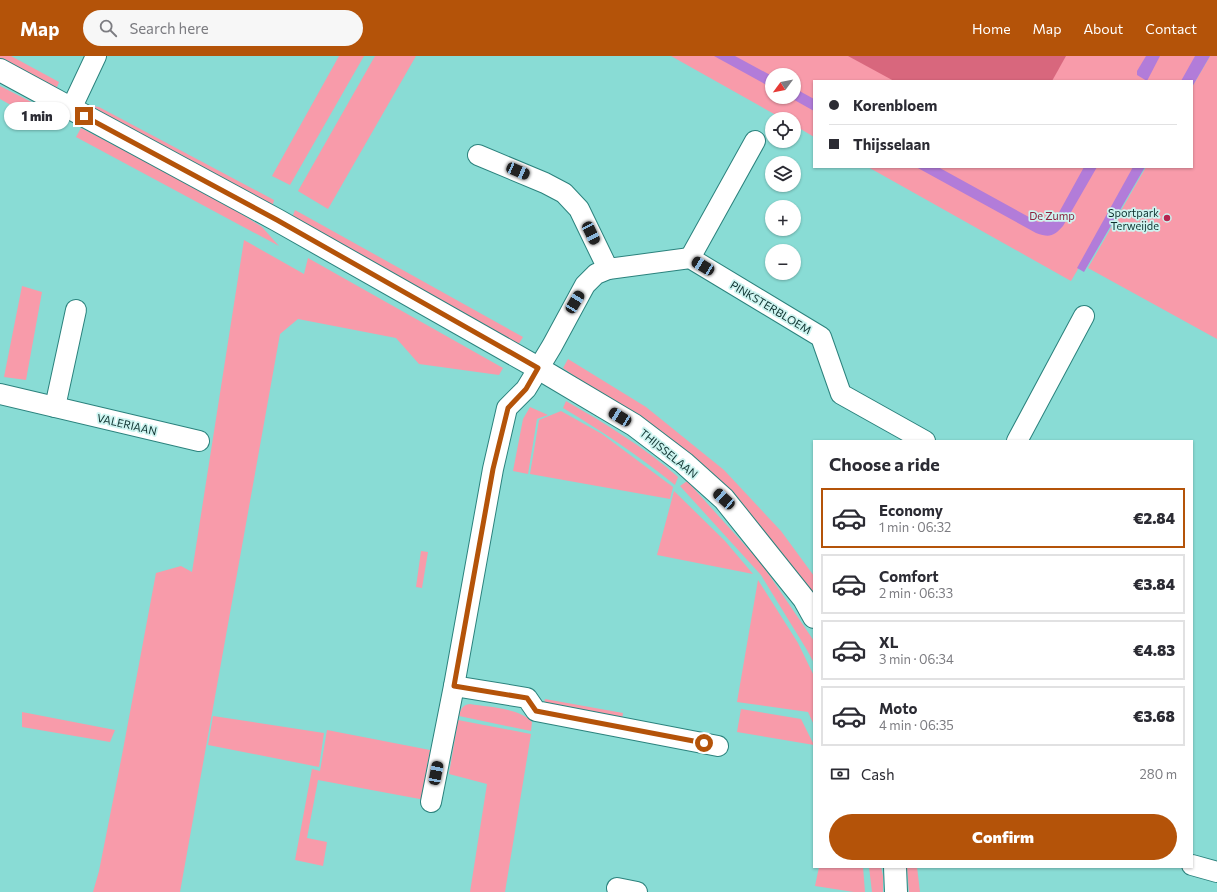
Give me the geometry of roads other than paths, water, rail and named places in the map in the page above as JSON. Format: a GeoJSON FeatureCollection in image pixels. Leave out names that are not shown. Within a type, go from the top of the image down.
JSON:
{"type":"FeatureCollection","features":[{"type":"Feature","properties":{"kind":"street"},"geometry":{"type":"LineString","coordinates":[[71,109],[96,56]]}},
{"type":"Feature","properties":{"kind":"street","name":"THIJSSELAAN"},"geometry":{"type":"LineString","coordinates":[[0,70],[277,220],[538,368],[634,425],[684,464],[724,499],[804,599],[813,615]]}},
{"type":"Feature","properties":{"kind":"street"},"geometry":{"type":"LineString","coordinates":[[431,802],[454,686],[493,469],[508,408],[526,389],[586,285],[596,274],[608,269],[690,258],[755,141]]}},
{"type":"Feature","properties":{"kind":"street"},"geometry":{"type":"LineString","coordinates":[[478,154],[545,183],[564,193],[579,210],[608,269]]}},
{"type":"Feature","properties":{"kind":"street","name":"PINKSTERBLOEM"},"geometry":{"type":"LineString","coordinates":[[690,258],[821,338],[841,394],[923,440]]}},
{"type":"Feature","properties":{"kind":"street"},"geometry":{"type":"LineString","coordinates":[[55,407],[76,310]]}},
{"type":"Feature","properties":{"kind":"street"},"geometry":{"type":"LineString","coordinates":[[1018,440],[1084,316]]}},
{"type":"Feature","properties":{"kind":"street","name":"VALERIAAN"},"geometry":{"type":"LineString","coordinates":[[0,394],[199,441]]}},
{"type":"Feature","properties":{"kind":"street"},"geometry":{"type":"LineString","coordinates":[[454,686],[527,698],[536,711],[718,746]]}},
{"type":"Feature","properties":{"kind":"street"},"geometry":{"type":"LineString","coordinates":[[1193,865],[1217,872]]}},
{"type":"Feature","properties":{"kind":"street"},"geometry":{"type":"LineString","coordinates":[[895,868],[896,892]]}},
{"type":"Feature","properties":{"kind":"street"},"geometry":{"type":"LineString","coordinates":[[617,888],[637,892]]}},
{"type":"Feature","properties":{"kind":"place","name":"Sportpark Terweijde"},"geometry":{"type":"Point","coordinates":[1167,218]}},
{"type":"Feature","properties":{"kind":"park label","name":"De Zump"},"geometry":{"type":"Point","coordinates":[1052,215]}}]}
